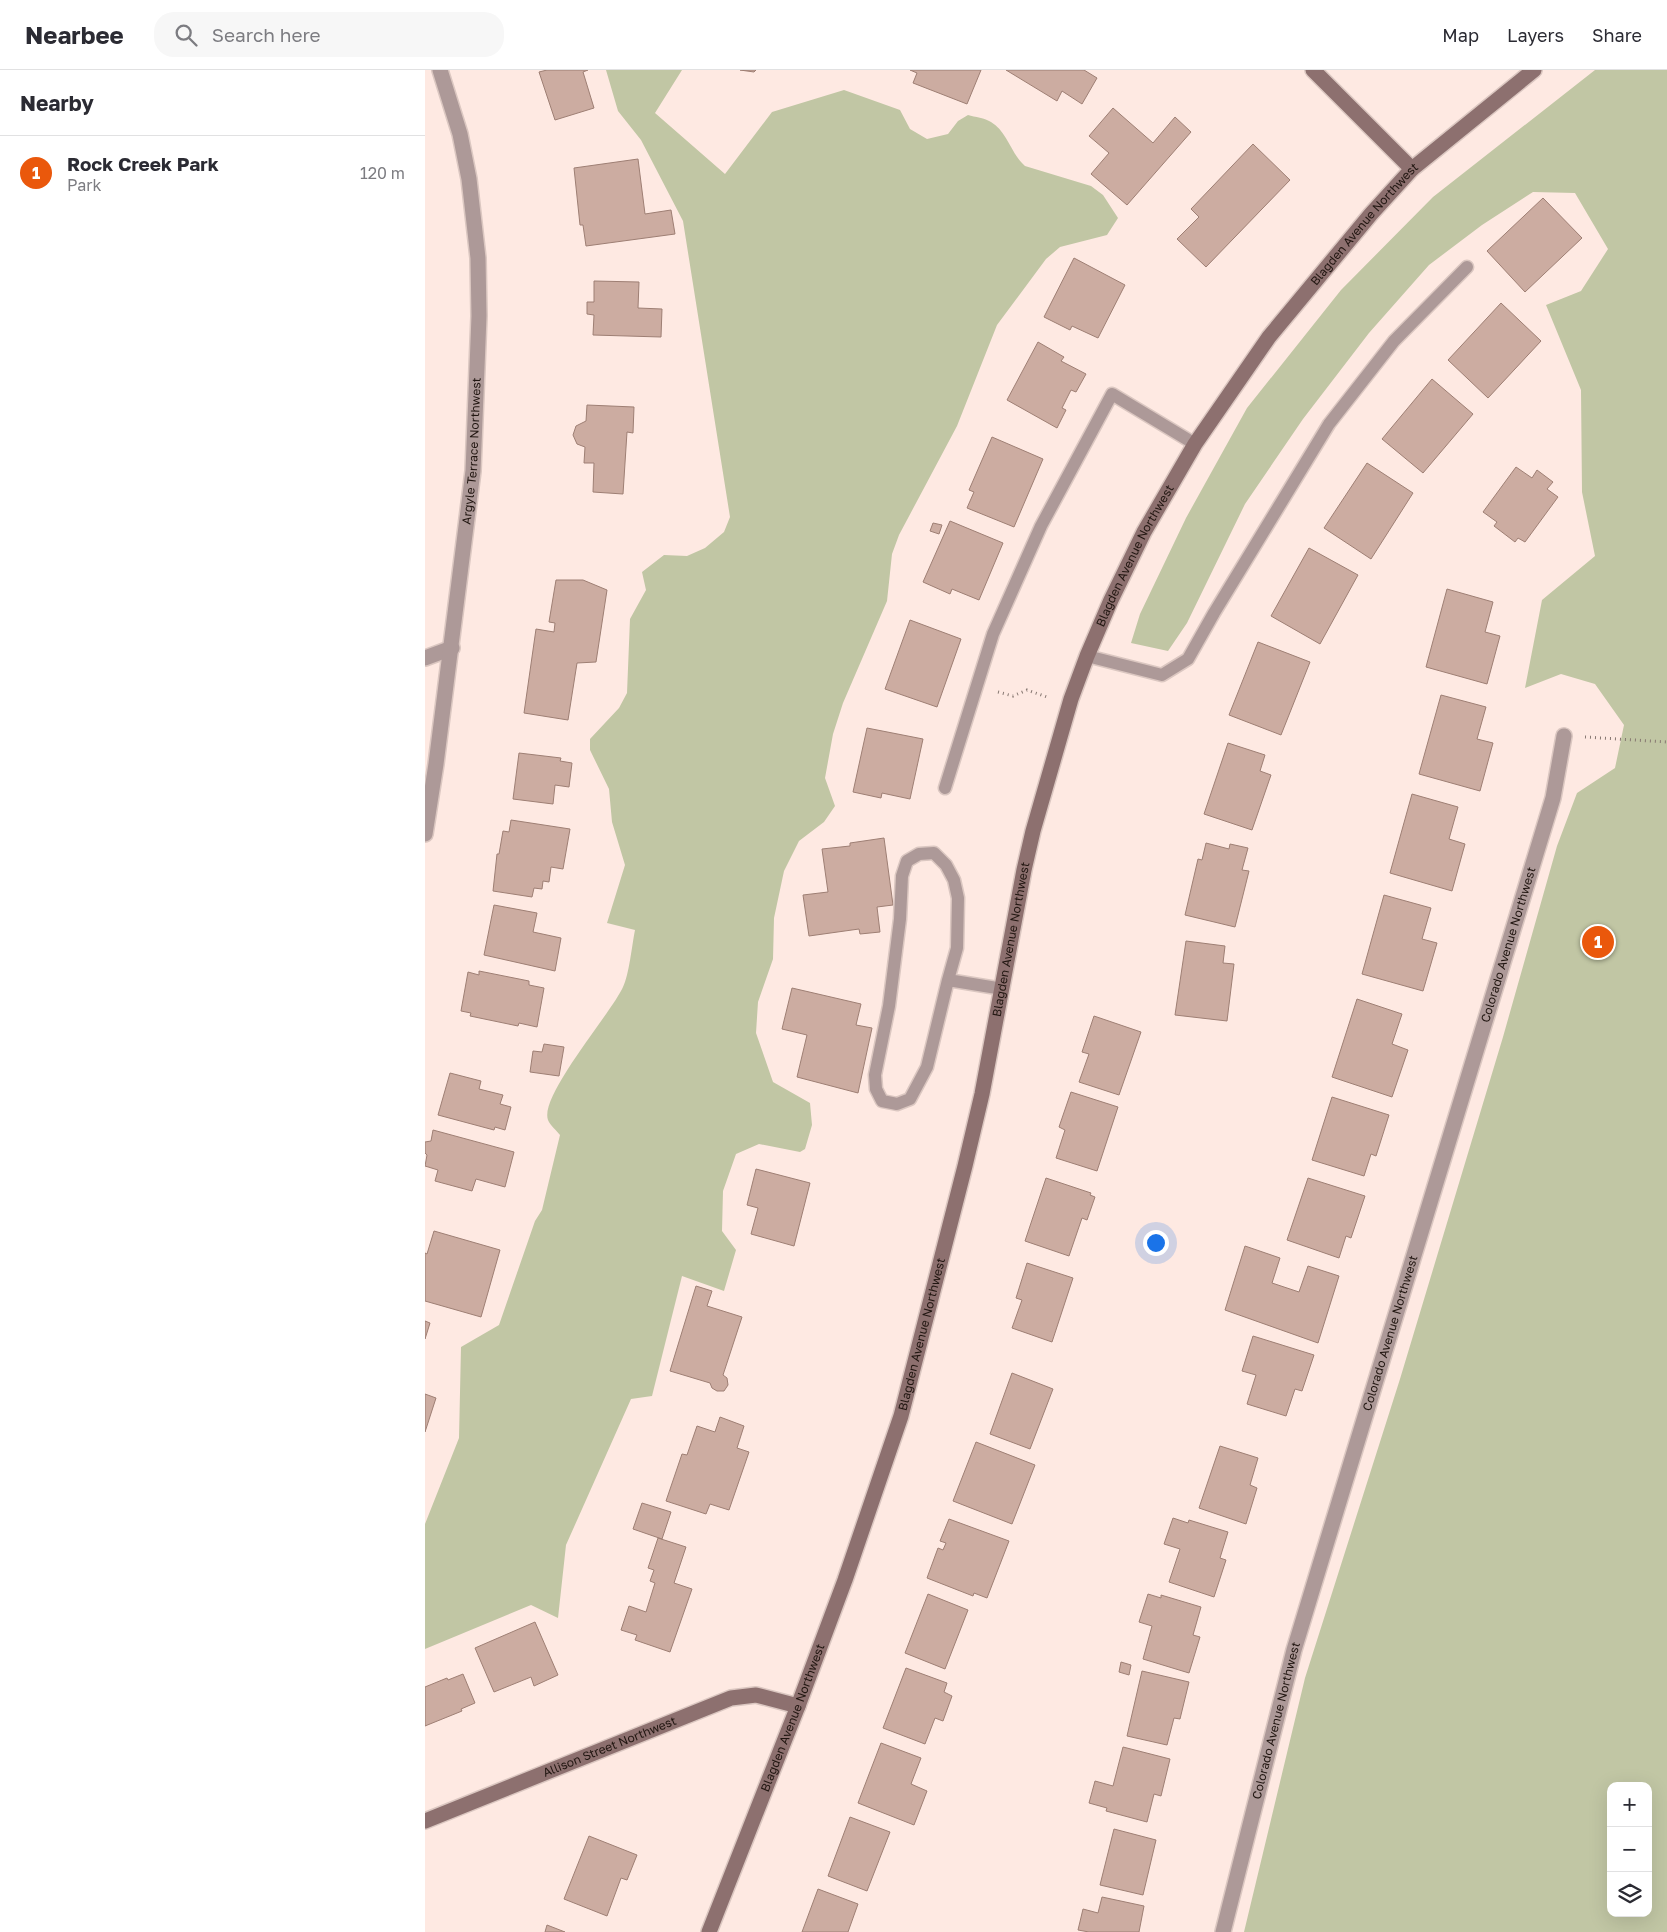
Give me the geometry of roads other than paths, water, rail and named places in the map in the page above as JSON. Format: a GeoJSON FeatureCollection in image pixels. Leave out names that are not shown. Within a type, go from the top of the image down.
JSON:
{"type":"FeatureCollection","features":[{"type":"Feature","properties":{"kind":"main road"},"geometry":{"type":"LineString","coordinates":[[1313,70],[1411,169]]}},
{"type":"Feature","properties":{"kind":"main road","name":"Blagden Avenue Northwest"},"geometry":{"type":"LineString","coordinates":[[709,1932],[798,1706],[845,1580],[901,1416],[965,1166],[1003,989],[1024,870],[1033,831],[1069,708],[1087,656],[1111,600],[1144,532],[1195,444],[1269,337],[1365,221],[1411,169],[1533,70]]}},
{"type":"Feature","properties":{"kind":"main road","name":"Allison Street Northwest"},"geometry":{"type":"LineString","coordinates":[[425,1821],[731,1698],[756,1695],[798,1706]]}},
{"type":"Feature","properties":{"kind":"street","name":"Argyle Terrace Northwest"},"geometry":{"type":"LineString","coordinates":[[425,834],[437,764],[473,471],[479,316],[479,277],[474,218],[465,159],[453,108],[440,70]]}},
{"type":"Feature","properties":{"kind":"street"},"geometry":{"type":"LineString","coordinates":[[425,658],[451,648]]}},
{"type":"Feature","properties":{"kind":"street","name":"Colorado Avenue Northwest"},"geometry":{"type":"LineString","coordinates":[[1223,1932],[1294,1650],[1553,798],[1564,736]]}},
{"type":"Feature","properties":{"kind":"lane"},"geometry":{"type":"LineString","coordinates":[[1087,656],[1162,675],[1188,659],[1214,612],[1329,424],[1394,341],[1467,267]]}},
{"type":"Feature","properties":{"kind":"lane"},"geometry":{"type":"LineString","coordinates":[[945,788],[993,634],[1041,526],[1112,394],[1195,444]]}},
{"type":"Feature","properties":{"kind":"lane"},"geometry":{"type":"LineString","coordinates":[[934,853],[946,865],[954,880],[958,898],[957,948],[948,980],[927,1067],[919,1083],[910,1099],[897,1104],[882,1100],[876,1089],[875,1075],[889,1006],[900,919],[902,876],[907,861],[919,854],[934,853]]}},
{"type":"Feature","properties":{"kind":"lane"},"geometry":{"type":"LineString","coordinates":[[948,980],[1003,989]]}},
{"type":"Feature","properties":{"kind":"place","name":"Rock Creek Park"},"geometry":{"type":"Point","coordinates":[1598,942]}}]}
